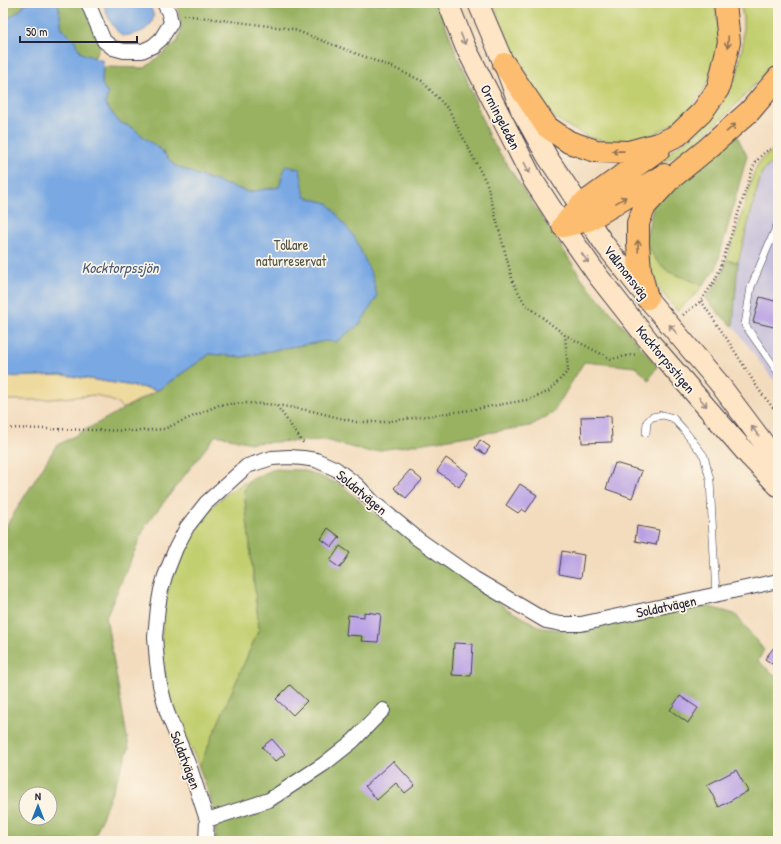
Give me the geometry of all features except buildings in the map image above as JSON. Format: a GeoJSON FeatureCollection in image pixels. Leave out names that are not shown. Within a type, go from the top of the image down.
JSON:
{"type":"FeatureCollection","features":[{"type":"Feature","properties":{"kind":"highway"},"geometry":{"type":"LineString","coordinates":[[584,213],[678,135],[702,112],[718,89],[729,42],[725,3]]}},
{"type":"Feature","properties":{"kind":"highway"},"geometry":{"type":"LineString","coordinates":[[504,64],[547,127],[569,142],[596,151],[628,152],[661,143],[678,135]]}},
{"type":"Feature","properties":{"kind":"highway"},"geometry":{"type":"LineString","coordinates":[[647,298],[640,270],[638,244],[638,223],[645,206],[669,180],[750,111],[778,78]]}},
{"type":"Feature","properties":{"kind":"highway"},"geometry":{"type":"LineString","coordinates":[[563,226],[584,213],[707,149]]}},
{"type":"Feature","properties":{"kind":"main road","name":"Ormingeleden"},"geometry":{"type":"LineString","coordinates":[[448,3],[466,46],[533,180],[563,226]]}},
{"type":"Feature","properties":{"kind":"main road","name":"Ormingeleden"},"geometry":{"type":"LineString","coordinates":[[478,3],[504,64]]}},
{"type":"Feature","properties":{"kind":"main road","name":"Vallmonsväg"},"geometry":{"type":"LineString","coordinates":[[504,64],[521,110],[548,158],[605,245],[647,298],[718,382],[778,462]]}},
{"type":"Feature","properties":{"kind":"main road","name":"Kocktorpsstigen"},"geometry":{"type":"LineString","coordinates":[[563,226],[598,276],[649,341],[748,455],[778,486]]}},
{"type":"Feature","properties":{"kind":"street"},"geometry":{"type":"LineString","coordinates":[[88,3],[104,41],[113,48],[124,51],[142,51],[153,46],[161,39],[171,23],[166,8]]}},
{"type":"Feature","properties":{"kind":"street","name":"Soldatvägen"},"geometry":{"type":"LineString","coordinates":[[206,841],[207,820],[191,770],[167,712],[160,685],[155,637],[158,607],[163,583],[176,548],[187,527],[206,503],[248,466],[272,458],[289,457],[316,460],[336,469],[357,485],[373,502],[418,539],[468,574],[546,621],[561,624],[581,624],[778,582]]}},
{"type":"Feature","properties":{"kind":"street"},"geometry":{"type":"LineString","coordinates":[[207,820],[269,800],[324,764],[353,741],[383,710]]}},
{"type":"Feature","properties":{"kind":"lane"},"geometry":{"type":"LineString","coordinates":[[778,223],[752,287],[745,325],[778,372]]}},
{"type":"Feature","properties":{"kind":"lane"},"geometry":{"type":"LineString","coordinates":[[646,433],[647,422],[652,417],[663,415],[673,418],[704,456],[710,480],[716,595]]}},
{"type":"Feature","properties":{"kind":"path"},"geometry":{"type":"LineString","coordinates":[[166,8],[292,29],[394,68],[422,81],[449,110],[487,184],[513,282],[525,304],[565,335],[611,359],[640,354]]}},
{"type":"Feature","properties":{"kind":"path"},"geometry":{"type":"LineString","coordinates":[[680,317],[701,301],[715,280],[720,269],[754,165],[765,151],[778,146]]}},
{"type":"Feature","properties":{"kind":"path"},"geometry":{"type":"LineString","coordinates":[[701,301],[759,390],[778,414]]}},
{"type":"Feature","properties":{"kind":"path"},"geometry":{"type":"LineString","coordinates":[[3,428],[139,431],[158,430],[164,429],[219,404],[245,403],[277,405],[312,411],[356,422],[384,422],[462,411],[532,399],[549,391],[568,371],[565,335]]}},
{"type":"Feature","properties":{"kind":"path"},"geometry":{"type":"LineString","coordinates":[[277,405],[316,460]]}},
{"type":"Feature","properties":{"kind":"shaded area"},"geometry":{"type":"Polygon","coordinates":[[[778,160],[778,386],[733,326],[738,262],[758,186],[762,172],[773,162],[778,160]]]}},
{"type":"Feature","properties":{"kind":"green space"},"geometry":{"type":"Polygon","coordinates":[[[3,3],[26,3],[20,10],[3,22],[3,3]]]}},
{"type":"Feature","properties":{"kind":"green space"},"geometry":{"type":"Polygon","coordinates":[[[58,3],[83,3],[101,44],[94,58],[81,53],[74,39],[62,29],[58,3]]]}},
{"type":"Feature","properties":{"kind":"green space","name":"Tollare naturreservat"},"geometry":{"type":"Polygon","coordinates":[[[177,3],[437,3],[489,137],[583,280],[657,366],[649,380],[636,367],[584,362],[553,413],[530,426],[369,452],[325,440],[251,443],[216,435],[146,525],[106,617],[129,748],[93,841],[3,841],[3,531],[56,446],[158,390],[210,354],[242,357],[284,348],[326,341],[336,341],[328,203],[305,197],[279,187],[248,192],[195,174],[174,165],[159,148],[133,128],[119,122],[105,104],[108,94],[102,85],[103,67],[145,68],[178,41],[181,28],[177,3]]]}},
{"type":"Feature","properties":{"kind":"green space"},"geometry":{"type":"Polygon","coordinates":[[[492,3],[715,3],[720,39],[709,81],[697,100],[681,119],[642,139],[610,142],[588,137],[553,117],[537,96],[492,3]]]}},
{"type":"Feature","properties":{"kind":"green space"},"geometry":{"type":"Polygon","coordinates":[[[740,3],[778,3],[778,56],[760,79],[730,111],[698,140],[602,204],[598,201],[696,134],[718,110],[737,75],[743,43],[743,17],[740,3]]]}},
{"type":"Feature","properties":{"kind":"green space"},"geometry":{"type":"Polygon","coordinates":[[[736,134],[747,156],[716,269],[703,285],[669,272],[657,261],[645,243],[653,205],[736,134]]]}},
{"type":"Feature","properties":{"kind":"green space"},"geometry":{"type":"Polygon","coordinates":[[[778,150],[778,160],[773,162],[762,172],[738,262],[726,260],[739,226],[755,170],[764,157],[769,153],[778,150]]]}},
{"type":"Feature","properties":{"kind":"green space"},"geometry":{"type":"Polygon","coordinates":[[[645,243],[657,261],[669,272],[703,285],[697,293],[677,311],[651,279],[645,243]]]}},
{"type":"Feature","properties":{"kind":"green space"},"geometry":{"type":"Polygon","coordinates":[[[726,260],[738,262],[733,326],[720,315],[706,298],[723,273],[726,260]]]}},
{"type":"Feature","properties":{"kind":"green space"},"geometry":{"type":"Polygon","coordinates":[[[274,469],[303,470],[342,485],[368,509],[509,610],[542,628],[573,631],[706,606],[735,614],[764,650],[758,661],[778,678],[778,841],[216,841],[213,807],[199,767],[259,629],[244,491],[250,480],[274,469]]]}},
{"type":"Feature","properties":{"kind":"green space"},"geometry":{"type":"Polygon","coordinates":[[[250,480],[244,491],[259,629],[200,766],[180,727],[168,691],[161,643],[164,609],[170,582],[190,529],[210,508],[229,492],[250,480]]]}},
{"type":"Feature","properties":{"kind":"sand"},"geometry":{"type":"Polygon","coordinates":[[[64,375],[158,390],[122,409],[118,403],[96,395],[39,400],[3,400],[3,377],[64,375]]]}},
{"type":"Feature","properties":{"kind":"water","name":"Kocktorpssjön"},"geometry":{"type":"Polygon","coordinates":[[[26,3],[58,3],[62,29],[74,39],[81,53],[103,61],[102,84],[108,94],[105,104],[119,122],[133,128],[159,148],[174,165],[195,174],[248,192],[279,187],[285,166],[300,169],[305,197],[328,203],[355,238],[373,278],[377,297],[360,324],[336,342],[326,341],[242,357],[210,354],[158,390],[64,375],[3,377],[3,22],[20,10],[26,3]]]}},
{"type":"Feature","properties":{"kind":"water"},"geometry":{"type":"Polygon","coordinates":[[[103,3],[149,3],[154,16],[151,24],[141,32],[122,36],[110,21],[103,3]]]}}]}
